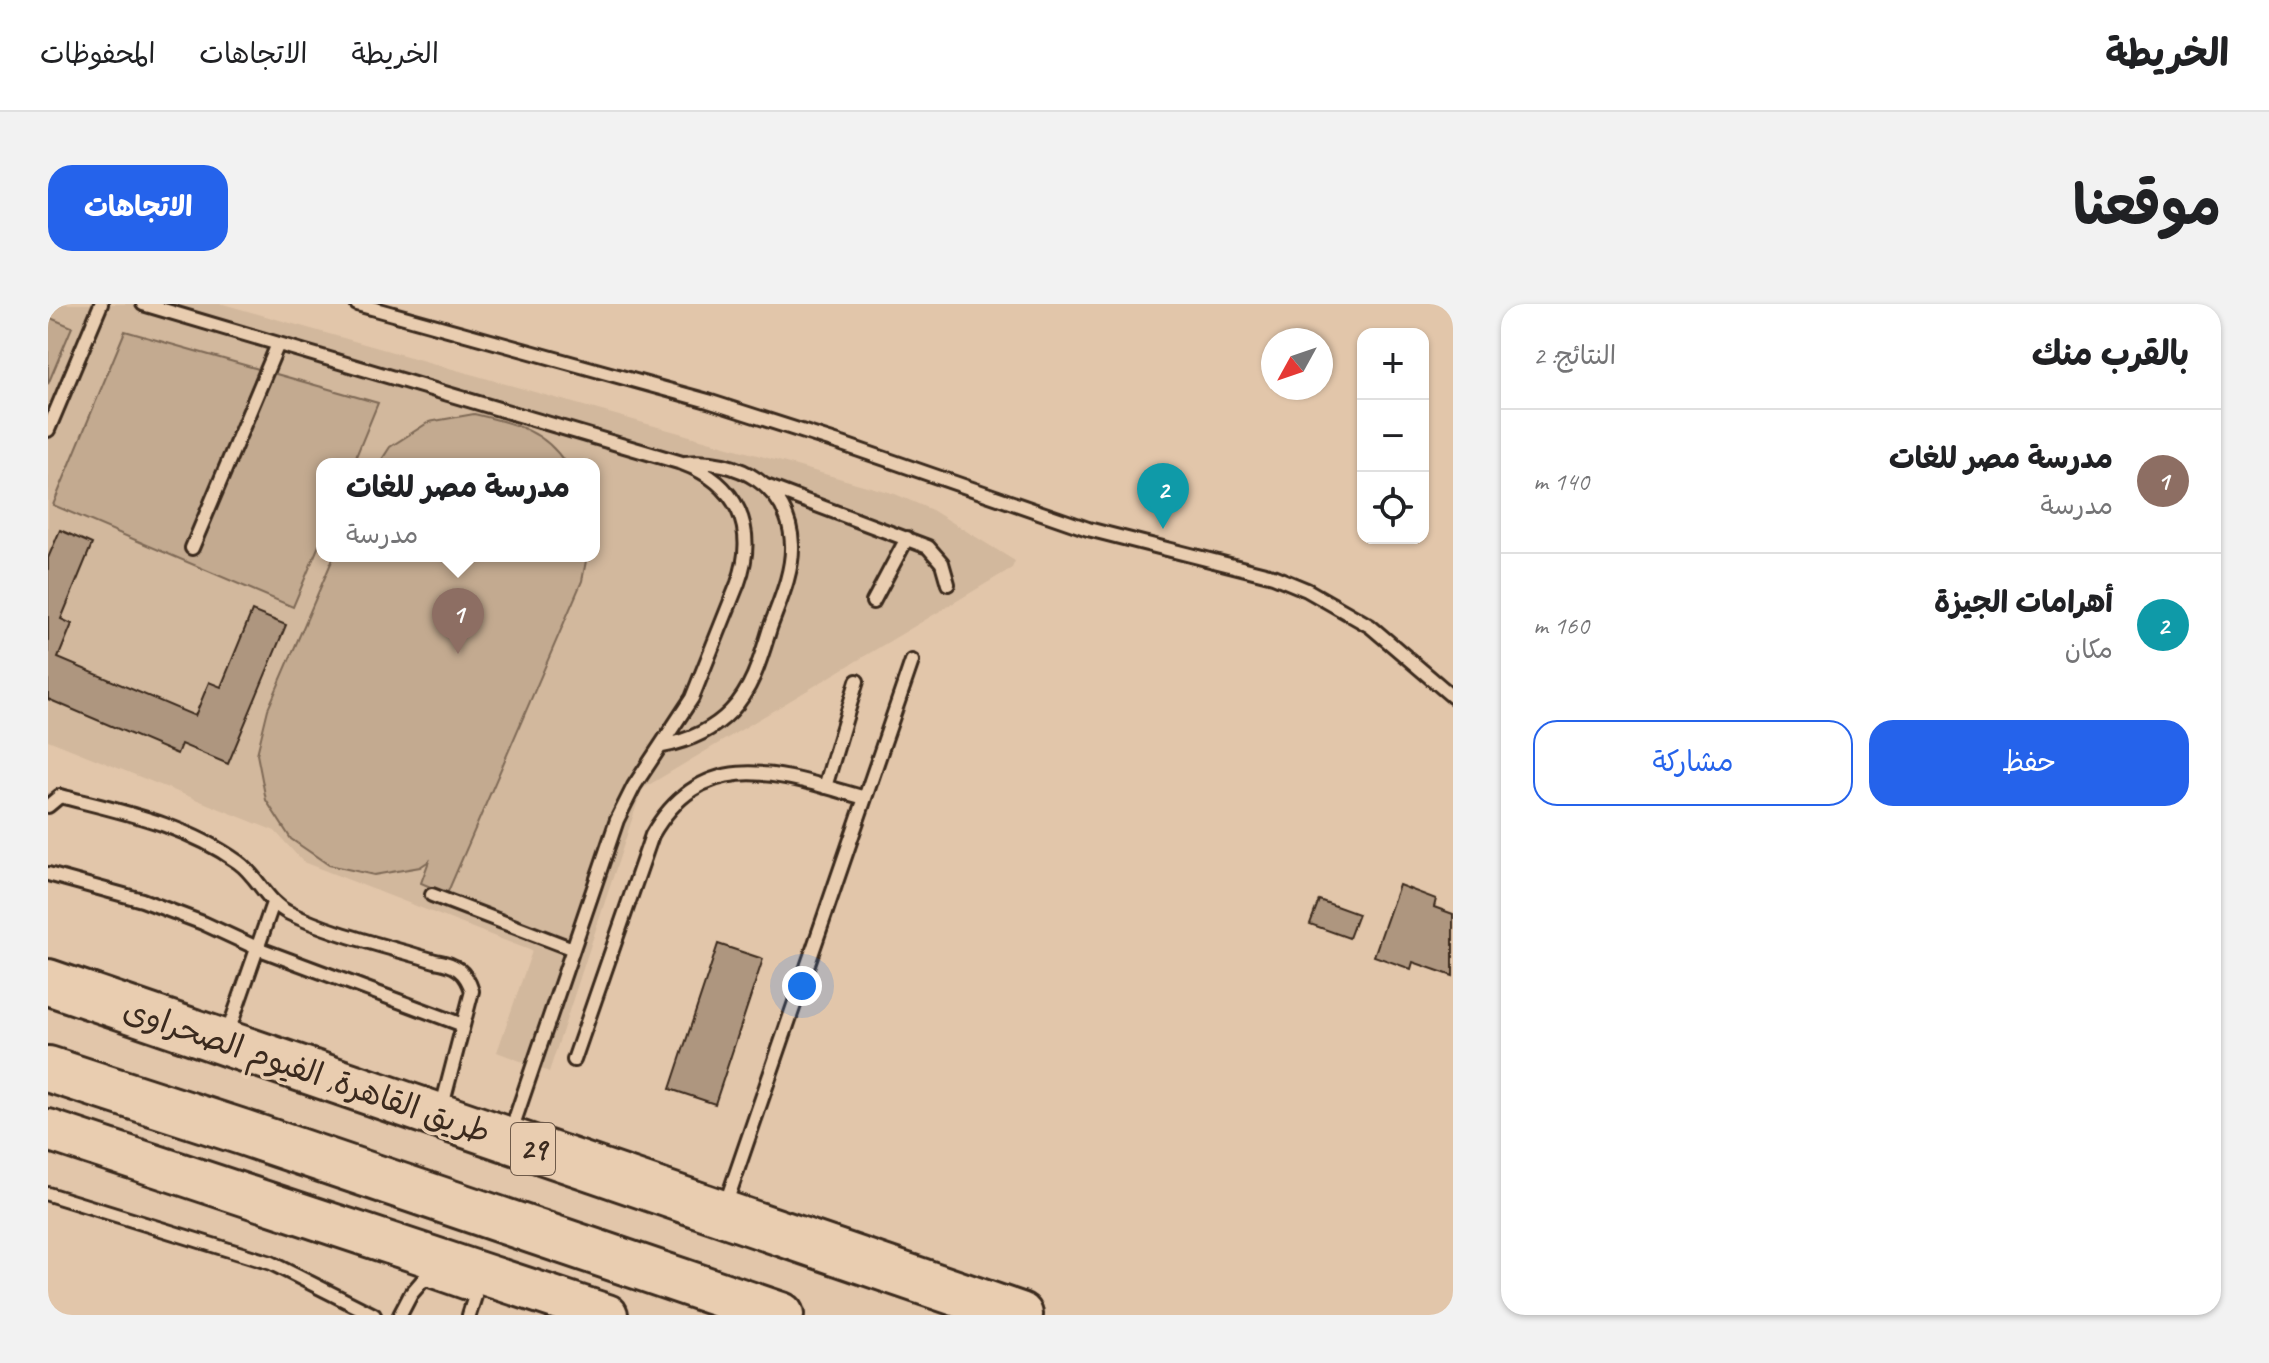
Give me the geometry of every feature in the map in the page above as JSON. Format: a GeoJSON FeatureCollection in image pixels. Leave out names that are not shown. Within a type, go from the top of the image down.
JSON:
{"type":"FeatureCollection","features":[{"type":"Feature","properties":{"kind":"highway","name":"طريق القاهرة, الفيوم الصحراوى"},"geometry":{"type":"LineString","coordinates":[[48,982],[1020,1315]]}},
{"type":"Feature","properties":{"kind":"highway","name":"29"},"geometry":{"type":"LineString","coordinates":[[48,1069],[781,1315]]}},
{"type":"Feature","properties":{"kind":"main road"},"geometry":{"type":"LineString","coordinates":[[48,1130],[431,1269],[607,1315]]}},
{"type":"Feature","properties":{"kind":"lane"},"geometry":{"type":"LineString","coordinates":[[48,430],[101,304]]}},
{"type":"Feature","properties":{"kind":"lane"},"geometry":{"type":"LineString","coordinates":[[143,304],[682,463],[716,480],[739,510],[747,547],[738,583],[692,698],[634,786],[617,820],[508,1140]]}},
{"type":"Feature","properties":{"kind":"lane"},"geometry":{"type":"LineString","coordinates":[[357,304],[708,401],[1088,529],[1273,576],[1307,590],[1370,626],[1453,697]]}},
{"type":"Feature","properties":{"kind":"lane"},"geometry":{"type":"LineString","coordinates":[[192,548],[278,344]]}},
{"type":"Feature","properties":{"kind":"lane"},"geometry":{"type":"LineString","coordinates":[[682,463],[705,461],[727,464],[748,473],[766,486],[928,547],[947,573],[948,584]]}},
{"type":"Feature","properties":{"kind":"lane"},"geometry":{"type":"LineString","coordinates":[[662,746],[691,738],[718,723],[739,701],[755,674],[789,573],[792,547],[789,524],[780,504],[766,486]]}},
{"type":"Feature","properties":{"kind":"lane"},"geometry":{"type":"LineString","coordinates":[[873,602],[907,538]]}},
{"type":"Feature","properties":{"kind":"lane"},"geometry":{"type":"LineString","coordinates":[[723,1214],[912,661]]}},
{"type":"Feature","properties":{"kind":"lane"},"geometry":{"type":"LineString","coordinates":[[825,787],[857,681]]}},
{"type":"Feature","properties":{"kind":"lane"},"geometry":{"type":"LineString","coordinates":[[574,1060],[649,843],[661,819],[673,805],[702,783],[736,772],[772,773],[865,798]]}},
{"type":"Feature","properties":{"kind":"lane"},"geometry":{"type":"LineString","coordinates":[[48,806],[60,796],[170,825],[239,863],[273,903],[308,921],[435,961],[452,963],[469,980],[472,991],[439,1117]]}},
{"type":"Feature","properties":{"kind":"lane"},"geometry":{"type":"LineString","coordinates":[[48,874],[142,900],[257,948],[463,1025]]}},
{"type":"Feature","properties":{"kind":"lane"},"geometry":{"type":"LineString","coordinates":[[432,895],[573,949]]}},
{"type":"Feature","properties":{"kind":"lane"},"geometry":{"type":"LineString","coordinates":[[225,1041],[273,903]]}},
{"type":"Feature","properties":{"kind":"lane"},"geometry":{"type":"LineString","coordinates":[[48,1194],[271,1263],[374,1315]]}},
{"type":"Feature","properties":{"kind":"lane"},"geometry":{"type":"LineString","coordinates":[[400,1315],[411,1294],[431,1269],[475,1296],[469,1315]]}},
{"type":"Feature","properties":{"kind":"shaded area"},"geometry":{"type":"Polygon","coordinates":[[[48,304],[223,304],[895,494],[932,510],[1015,561],[1012,568],[642,789],[549,1072],[497,1052],[532,951],[303,862],[275,831],[48,740],[48,304]]]}},
{"type":"Feature","properties":{"kind":"shaded area"},"geometry":{"type":"Polygon","coordinates":[[[48,317],[72,327],[48,384],[48,317]]]}},
{"type":"Feature","properties":{"kind":"shaded area"},"geometry":{"type":"Polygon","coordinates":[[[125,331],[378,403],[355,458],[316,458],[316,552],[293,607],[53,505],[125,331]]]}},
{"type":"Feature","properties":{"kind":"shaded area"},"geometry":{"type":"Polygon","coordinates":[[[474,414],[526,429],[548,443],[562,458],[383,458],[390,447],[429,422],[474,414]]]}},
{"type":"Feature","properties":{"kind":"shaded area"},"geometry":{"type":"Polygon","coordinates":[[[331,562],[586,562],[582,581],[447,894],[421,883],[429,861],[420,867],[374,875],[329,865],[291,839],[266,800],[257,754],[268,709],[331,562]]]}},
{"type":"Feature","properties":{"kind":"building"},"geometry":{"type":"Polygon","coordinates":[[[60,530],[92,544],[61,619],[72,624],[58,658],[195,716],[209,682],[221,687],[252,611],[286,625],[228,764],[181,744],[177,754],[48,699],[48,558],[60,530]]]}},
{"type":"Feature","properties":{"kind":"building"},"geometry":{"type":"Polygon","coordinates":[[[1399,885],[1436,899],[1434,907],[1453,914],[1453,976],[1413,962],[1411,969],[1374,956],[1399,885]]]}},
{"type":"Feature","properties":{"kind":"building"},"geometry":{"type":"Polygon","coordinates":[[[1319,900],[1358,914],[1349,938],[1310,924],[1319,900]]]}},
{"type":"Feature","properties":{"kind":"building"},"geometry":{"type":"Polygon","coordinates":[[[718,944],[763,959],[715,1104],[670,1089],[718,944]]]}},
{"type":"Feature","properties":{"kind":"place","name":"أهرامات الجيزة"},"geometry":{"type":"Point","coordinates":[1163,529]}},
{"type":"Feature","properties":{"kind":"place","name":"مدرسة مصر للغات"},"geometry":{"type":"Point","coordinates":[458,654]}}]}
